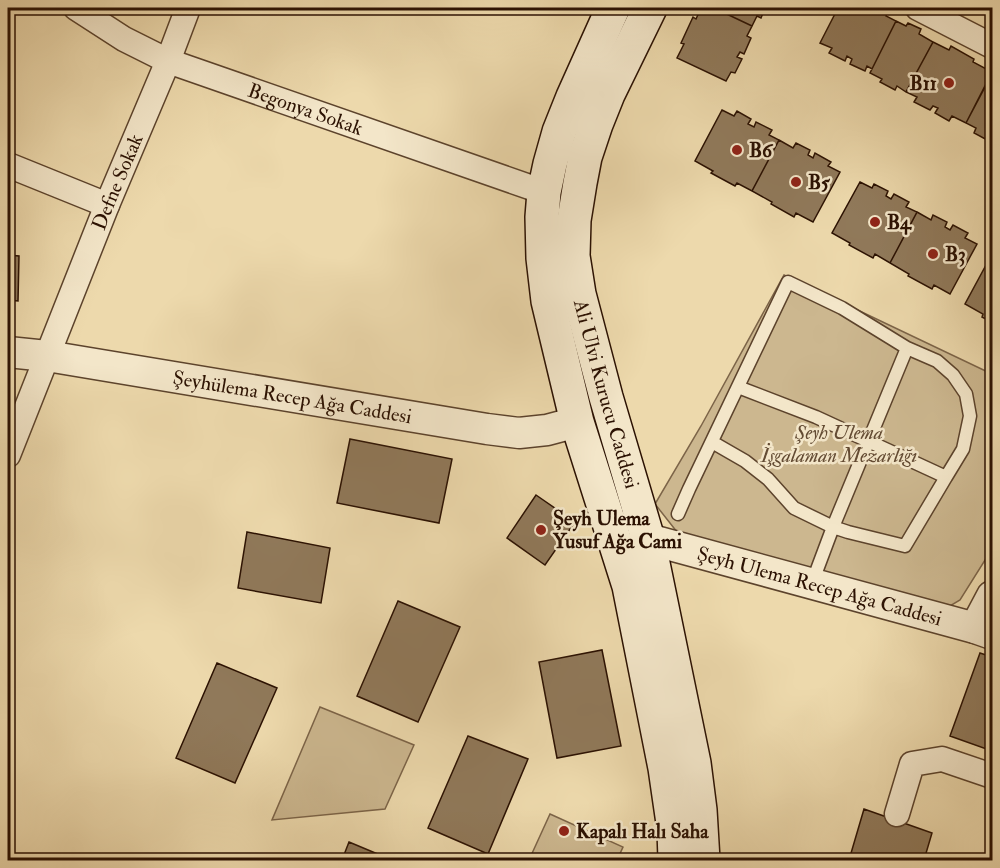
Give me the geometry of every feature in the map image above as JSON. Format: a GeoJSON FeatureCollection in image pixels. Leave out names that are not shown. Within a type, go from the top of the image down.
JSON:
{"type":"FeatureCollection","features":[{"type":"Feature","properties":{"kind":"main road","name":"Ali Ulvi Kurucu Caddesi"},"geometry":{"type":"LineString","coordinates":[[613,8],[573,97],[559,132],[550,164],[543,192],[543,258],[548,301],[577,422],[628,586],[665,768],[674,831],[675,861]]}},
{"type":"Feature","properties":{"kind":"main road","name":"Ali Ulvi Kurucu Caddesi"},"geometry":{"type":"LineString","coordinates":[[650,8],[608,94],[585,157],[574,220],[573,256],[579,294],[606,397],[648,539],[694,763],[703,861]]}},
{"type":"Feature","properties":{"kind":"street","name":"Begonya Sokak"},"geometry":{"type":"LineString","coordinates":[[76,8],[124,39],[168,61],[543,192]]}},
{"type":"Feature","properties":{"kind":"street","name":"Defne Sokak"},"geometry":{"type":"LineString","coordinates":[[8,455],[188,8]]}},
{"type":"Feature","properties":{"kind":"street"},"geometry":{"type":"LineString","coordinates":[[918,8],[993,46]]}},
{"type":"Feature","properties":{"kind":"street"},"geometry":{"type":"LineString","coordinates":[[8,165],[107,205]]}},
{"type":"Feature","properties":{"kind":"street","name":"Şeyhülema Recep Ağa Caddesi"},"geometry":{"type":"LineString","coordinates":[[8,352],[47,356],[519,433],[547,430],[577,422]]}},
{"type":"Feature","properties":{"kind":"street","name":"Şeyh Ulema Recep Ağa Caddesi"},"geometry":{"type":"LineString","coordinates":[[648,539],[984,631]]}},
{"type":"Feature","properties":{"kind":"street"},"geometry":{"type":"LineString","coordinates":[[984,631],[993,596]]}},
{"type":"Feature","properties":{"kind":"street"},"geometry":{"type":"LineString","coordinates":[[897,814],[912,764],[942,759],[993,776]]}},
{"type":"Feature","properties":{"kind":"lane"},"geometry":{"type":"LineString","coordinates":[[678,514],[688,489],[789,282],[842,308],[907,348],[937,361],[953,375],[966,394],[970,417],[963,449],[905,546],[848,532],[794,508],[768,479],[745,461],[712,442]]}},
{"type":"Feature","properties":{"kind":"lane"},"geometry":{"type":"LineString","coordinates":[[811,585],[907,348]]}},
{"type":"Feature","properties":{"kind":"lane"},"geometry":{"type":"LineString","coordinates":[[738,387],[816,417],[946,477]]}},
{"type":"Feature","properties":{"kind":"green space","name":"Şeyh Ulema İşgalaman Mezarlığı"},"geometry":{"type":"Polygon","coordinates":[[[784,275],[992,374],[992,549],[960,600],[950,606],[681,537],[655,504],[784,275]]]}},
{"type":"Feature","properties":{"kind":"green space"},"geometry":{"type":"Polygon","coordinates":[[[320,707],[414,745],[385,809],[272,820],[320,707]]]}},
{"type":"Feature","properties":{"kind":"green space","name":"Kapalı Halı Saha"},"geometry":{"type":"Polygon","coordinates":[[[550,814],[623,847],[617,860],[529,860],[550,814]]]}},
{"type":"Feature","properties":{"kind":"building"},"geometry":{"type":"Polygon","coordinates":[[[701,8],[714,8],[752,26],[747,36],[751,38],[744,54],[740,52],[737,57],[742,59],[735,73],[731,72],[726,81],[677,58],[693,17],[696,19],[701,8]]]}},
{"type":"Feature","properties":{"kind":"building"},"geometry":{"type":"Polygon","coordinates":[[[714,8],[765,8],[761,18],[757,16],[752,26],[714,8]]]}},
{"type":"Feature","properties":{"kind":"building"},"geometry":{"type":"Polygon","coordinates":[[[838,8],[884,8],[889,10],[886,16],[896,21],[872,69],[867,66],[865,71],[850,64],[852,59],[847,56],[845,61],[829,53],[832,48],[820,43],[838,8]]]}},
{"type":"Feature","properties":{"kind":"building"},"geometry":{"type":"Polygon","coordinates":[[[896,21],[921,29],[919,34],[933,42],[906,92],[897,86],[895,90],[880,82],[882,79],[870,73],[896,21]]]}},
{"type":"Feature","properties":{"kind":"building","name":"B11"},"geometry":{"type":"Polygon","coordinates":[[[933,42],[949,50],[951,46],[992,72],[966,123],[952,116],[949,121],[935,113],[938,108],[933,106],[930,110],[914,102],[917,97],[906,92],[933,42]]]}},
{"type":"Feature","properties":{"kind":"building"},"geometry":{"type":"Polygon","coordinates":[[[992,74],[992,137],[989,141],[974,133],[976,128],[966,123],[992,74]]]}},
{"type":"Feature","properties":{"kind":"building","name":"B6"},"geometry":{"type":"Polygon","coordinates":[[[722,110],[734,116],[737,111],[751,119],[748,124],[754,127],[756,122],[772,130],[769,135],[779,140],[752,191],[737,183],[735,186],[695,161],[722,110]]]}},
{"type":"Feature","properties":{"kind":"building","name":"B5"},"geometry":{"type":"Polygon","coordinates":[[[779,140],[793,148],[796,143],[810,150],[808,155],[813,158],[815,153],[831,162],[828,166],[840,172],[813,222],[796,213],[794,217],[752,191],[779,140]]]}},
{"type":"Feature","properties":{"kind":"building","name":"B4"},"geometry":{"type":"Polygon","coordinates":[[[860,182],[872,188],[874,184],[888,191],[886,196],[891,199],[894,194],[909,202],[906,207],[917,212],[890,263],[875,254],[873,258],[832,233],[860,182]]]}},
{"type":"Feature","properties":{"kind":"building","name":"B3"},"geometry":{"type":"Polygon","coordinates":[[[917,212],[931,220],[933,215],[947,222],[945,227],[950,230],[953,225],[968,233],[965,238],[977,244],[950,294],[934,285],[932,289],[890,263],[917,212]]]}},
{"type":"Feature","properties":{"kind":"building"},"geometry":{"type":"Polygon","coordinates":[[[992,254],[992,322],[965,304],[992,254]]]}},
{"type":"Feature","properties":{"kind":"building"},"geometry":{"type":"Polygon","coordinates":[[[8,255],[19,256],[18,301],[8,300],[8,255]]]}},
{"type":"Feature","properties":{"kind":"building"},"geometry":{"type":"Polygon","coordinates":[[[350,439],[452,459],[439,523],[337,503],[350,439]]]}},
{"type":"Feature","properties":{"kind":"building","name":"Şeyh Ulema Yusuf Ağa Cami"},"geometry":{"type":"Polygon","coordinates":[[[536,495],[575,522],[545,565],[507,538],[536,495]]]}},
{"type":"Feature","properties":{"kind":"building"},"geometry":{"type":"Polygon","coordinates":[[[247,532],[330,548],[321,603],[238,588],[247,532]]]}},
{"type":"Feature","properties":{"kind":"building"},"geometry":{"type":"Polygon","coordinates":[[[398,601],[460,627],[418,722],[357,696],[398,601]]]}},
{"type":"Feature","properties":{"kind":"building"},"geometry":{"type":"Polygon","coordinates":[[[602,650],[621,746],[557,758],[539,662],[602,650]]]}},
{"type":"Feature","properties":{"kind":"building"},"geometry":{"type":"Polygon","coordinates":[[[980,653],[992,657],[992,751],[950,736],[980,653]]]}},
{"type":"Feature","properties":{"kind":"building"},"geometry":{"type":"Polygon","coordinates":[[[217,663],[277,688],[235,783],[176,758],[217,663]]]}},
{"type":"Feature","properties":{"kind":"building"},"geometry":{"type":"Polygon","coordinates":[[[468,736],[528,759],[488,854],[428,828],[468,736]]]}},
{"type":"Feature","properties":{"kind":"building"},"geometry":{"type":"Polygon","coordinates":[[[864,809],[932,833],[924,860],[849,860],[864,809]]]}},
{"type":"Feature","properties":{"kind":"building"},"geometry":{"type":"Polygon","coordinates":[[[349,842],[392,860],[342,860],[349,842]]]}},
{"type":"Feature","properties":{"kind":"place","name":"B11"},"geometry":{"type":"Point","coordinates":[949,83]}},
{"type":"Feature","properties":{"kind":"place","name":"B6"},"geometry":{"type":"Point","coordinates":[737,150]}},
{"type":"Feature","properties":{"kind":"place","name":"B5"},"geometry":{"type":"Point","coordinates":[796,182]}},
{"type":"Feature","properties":{"kind":"place","name":"B4"},"geometry":{"type":"Point","coordinates":[875,222]}},
{"type":"Feature","properties":{"kind":"place","name":"B3"},"geometry":{"type":"Point","coordinates":[933,254]}},
{"type":"Feature","properties":{"kind":"place","name":"Şeyh Ulema Yusuf Ağa Cami"},"geometry":{"type":"Point","coordinates":[541,530]}},
{"type":"Feature","properties":{"kind":"place","name":"Kapalı Halı Saha"},"geometry":{"type":"Point","coordinates":[564,831]}}]}
